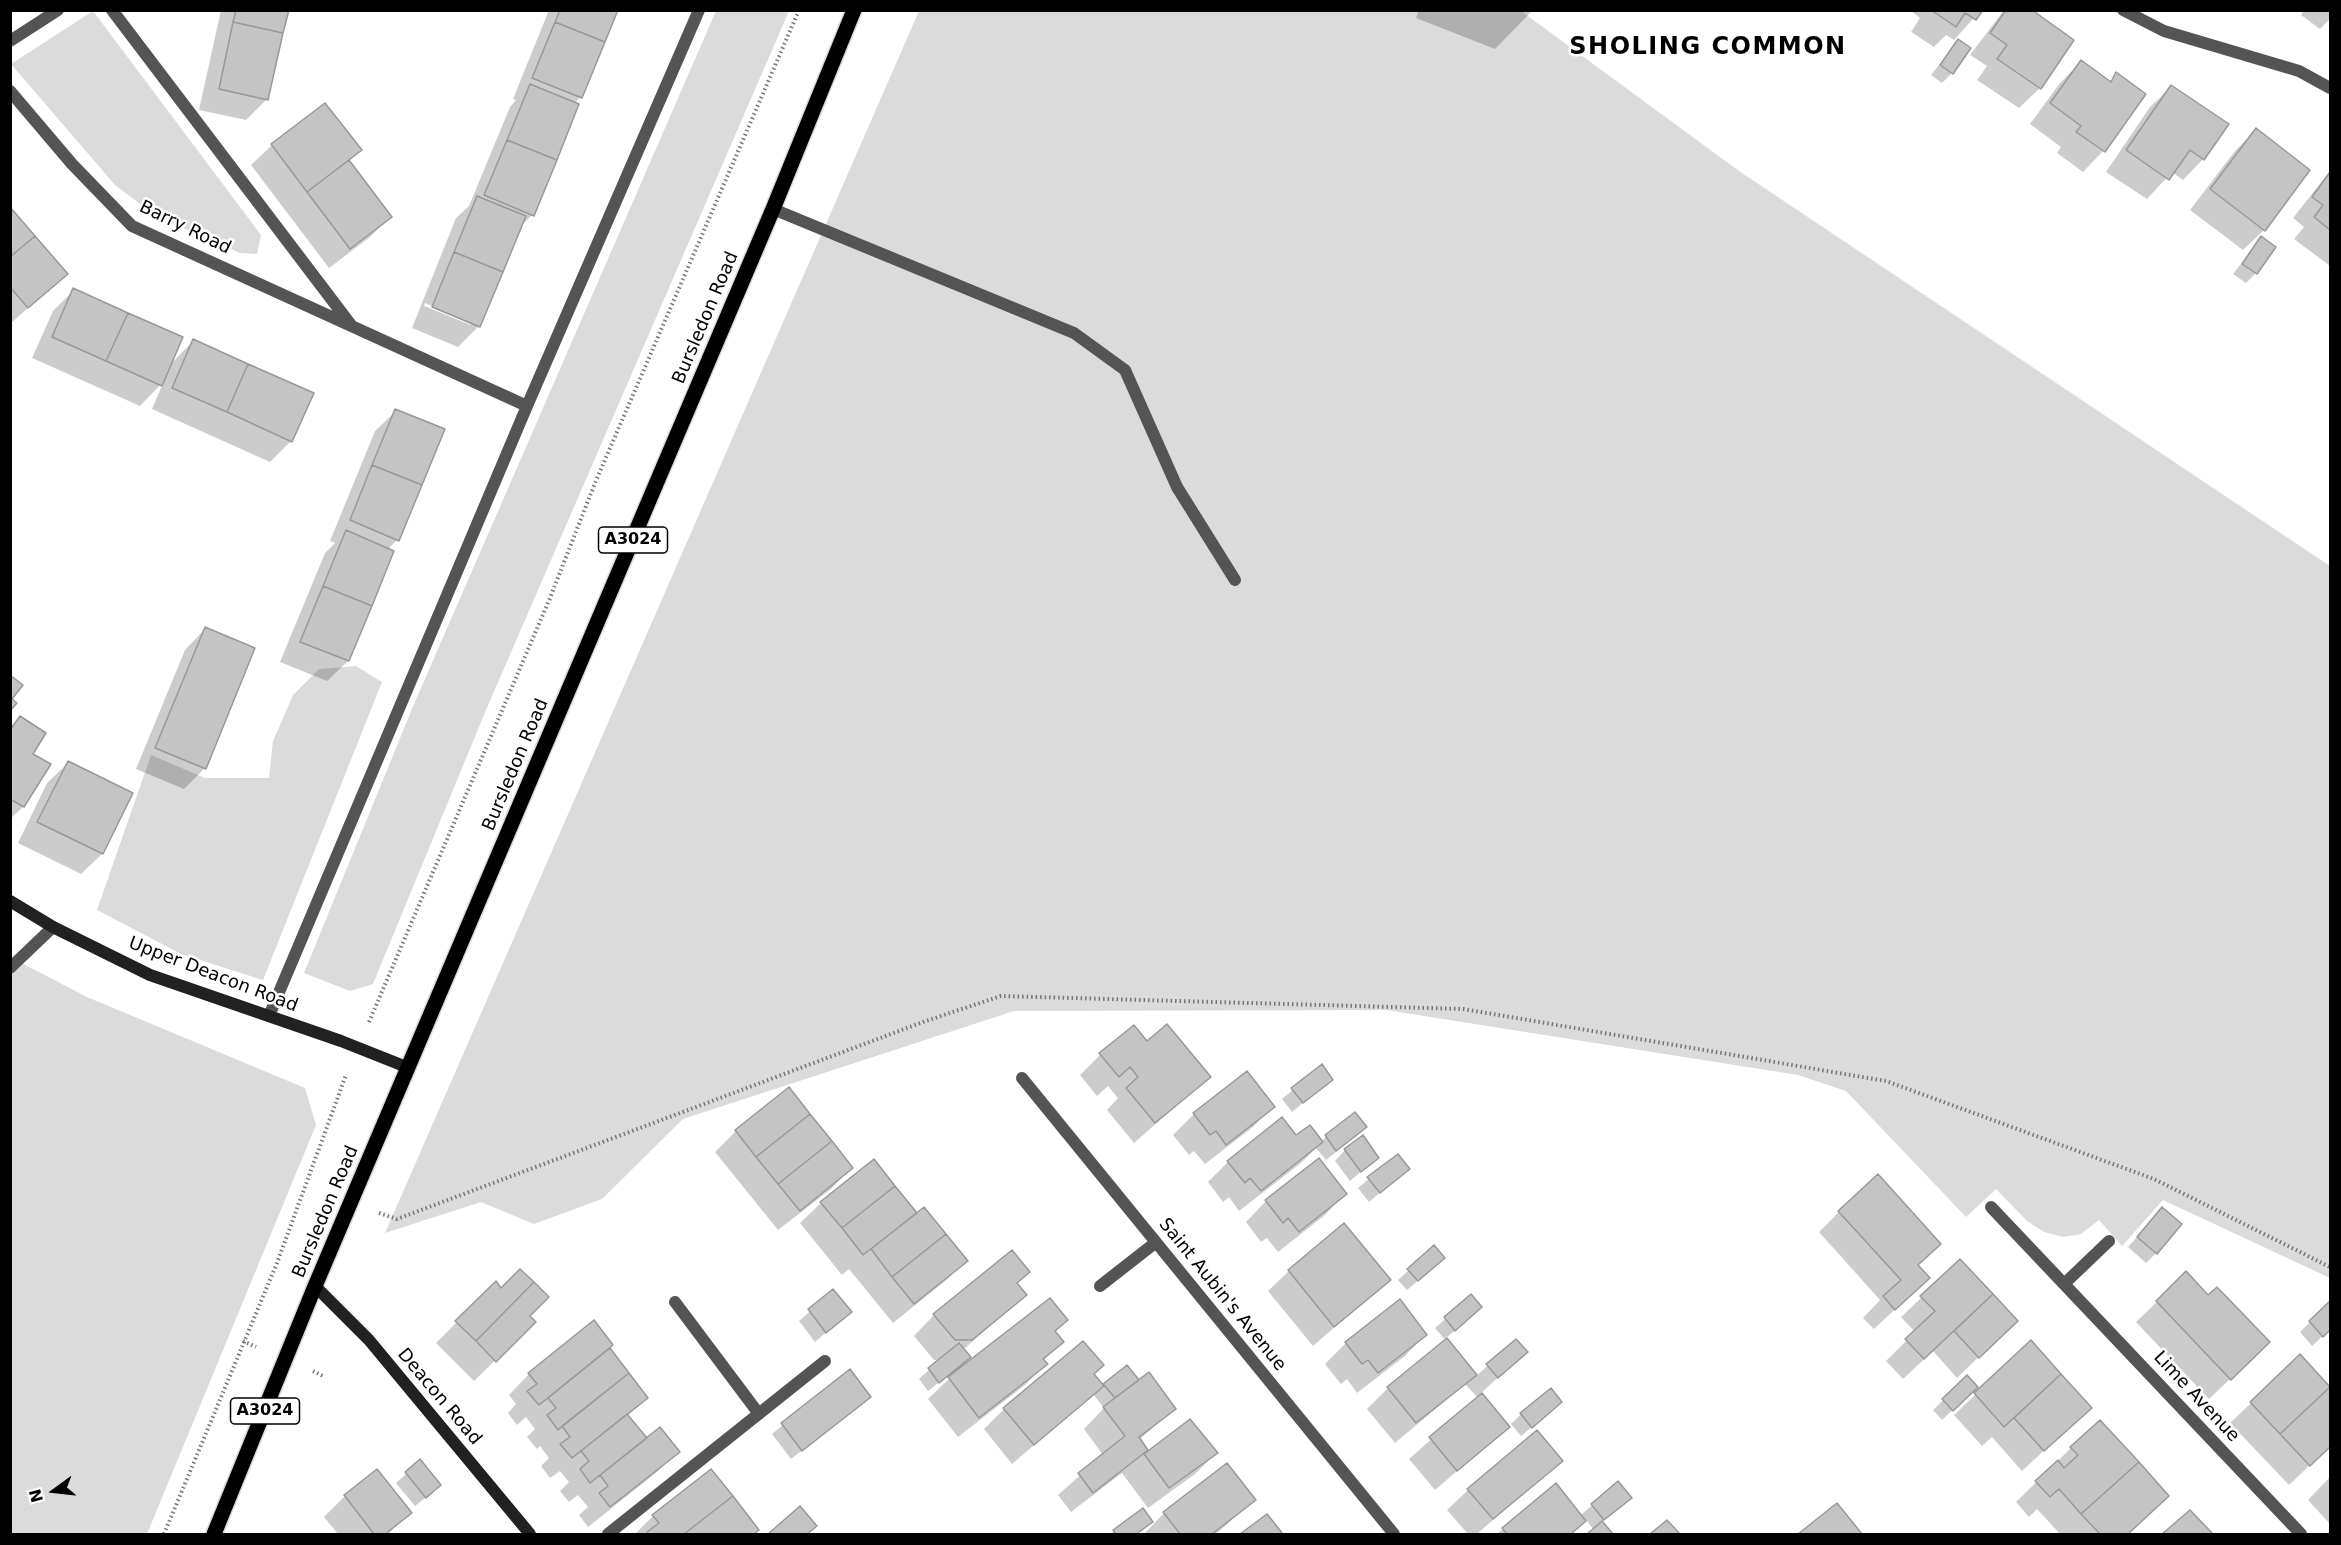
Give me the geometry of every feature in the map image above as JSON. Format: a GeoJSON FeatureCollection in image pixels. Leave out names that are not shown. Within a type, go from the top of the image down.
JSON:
{"type":"FeatureCollection","features":[{"type":"Feature","properties":{"kind":"main road","name":"Bursledon Road"},"geometry":{"type":"LineString","coordinates":[[214,1534],[315,1286],[773,209],[854,10]]}},
{"type":"Feature","properties":{"kind":"street"},"geometry":{"type":"LineString","coordinates":[[10,41],[58,10]]}},
{"type":"Feature","properties":{"kind":"street","name":"Barry Road"},"geometry":{"type":"LineString","coordinates":[[112,10],[352,326]]}},
{"type":"Feature","properties":{"kind":"street"},"geometry":{"type":"LineString","coordinates":[[269,1016],[527,406],[699,10]]}},
{"type":"Feature","properties":{"kind":"street"},"geometry":{"type":"LineString","coordinates":[[2123,10],[2164,31],[2299,71],[2331,88]]}},
{"type":"Feature","properties":{"kind":"street","name":"Barry Road"},"geometry":{"type":"LineString","coordinates":[[10,91],[72,164],[132,226],[527,406]]}},
{"type":"Feature","properties":{"kind":"street"},"geometry":{"type":"LineString","coordinates":[[773,209],[1074,333],[1125,370],[1177,487],[1235,580]]}},
{"type":"Feature","properties":{"kind":"street","name":"Upper Deacon Road"},"geometry":{"type":"LineString","coordinates":[[10,901],[53,927],[150,975],[409,1068]]}},
{"type":"Feature","properties":{"kind":"street"},"geometry":{"type":"LineString","coordinates":[[10,968],[53,927]]}},
{"type":"Feature","properties":{"kind":"street","name":"Saint Aubin's Avenue"},"geometry":{"type":"LineString","coordinates":[[1022,1078],[1394,1534]]}},
{"type":"Feature","properties":{"kind":"street","name":"Lime Avenue"},"geometry":{"type":"LineString","coordinates":[[1991,1207],[2301,1534]]}},
{"type":"Feature","properties":{"kind":"street"},"geometry":{"type":"LineString","coordinates":[[2064,1284],[2109,1241]]}},
{"type":"Feature","properties":{"kind":"street"},"geometry":{"type":"LineString","coordinates":[[1100,1286],[1155,1243]]}},
{"type":"Feature","properties":{"kind":"street","name":"Deacon Road"},"geometry":{"type":"LineString","coordinates":[[315,1286],[369,1340],[530,1534]]}},
{"type":"Feature","properties":{"kind":"street"},"geometry":{"type":"LineString","coordinates":[[675,1302],[759,1414]]}},
{"type":"Feature","properties":{"kind":"street"},"geometry":{"type":"LineString","coordinates":[[608,1534],[825,1361]]}},
{"type":"Feature","properties":{"kind":"path"},"geometry":{"type":"LineString","coordinates":[[383,990],[550,598],[595,483],[799,10]]}},
{"type":"Feature","properties":{"kind":"path"},"geometry":{"type":"LineString","coordinates":[[351,1204],[397,1219],[923,1022],[1001,996],[1463,1009],[1886,1081],[2154,1179],[2331,1267]]}},
{"type":"Feature","properties":{"kind":"path"},"geometry":{"type":"LineString","coordinates":[[164,1534],[277,1263],[328,1124]]}},
{"type":"Feature","properties":{"kind":"shaded area"},"geometry":{"type":"Polygon","coordinates":[[[93,11],[261,235],[257,254],[240,253],[156,216],[115,185],[11,64],[93,11]]]}},
{"type":"Feature","properties":{"kind":"shaded area"},"geometry":{"type":"Polygon","coordinates":[[[716,11],[789,11],[486,710],[373,984],[350,991],[304,973],[414,704],[716,11]]]}},
{"type":"Feature","properties":{"kind":"shaded area"},"geometry":{"type":"Polygon","coordinates":[[[919,11],[1521,11],[1739,171],[2330,566],[2330,1278],[2163,1200],[2122,1246],[2099,1220],[2081,1234],[2063,1237],[2044,1232],[2027,1221],[1996,1189],[1966,1217],[1846,1091],[1798,1075],[1386,1010],[1014,1011],[683,1119],[602,1199],[534,1224],[481,1202],[385,1233],[919,11]]]}},
{"type":"Feature","properties":{"kind":"shaded area"},"geometry":{"type":"Polygon","coordinates":[[[356,666],[382,682],[263,980],[181,954],[97,910],[151,755],[205,778],[269,778],[273,741],[293,695],[319,669],[356,666]]]}},
{"type":"Feature","properties":{"kind":"shaded area"},"geometry":{"type":"Polygon","coordinates":[[[10,957],[87,997],[305,1088],[316,1125],[147,1534],[11,1534],[10,957]]]}},
{"type":"Feature","properties":{"kind":"building"},"geometry":{"type":"Polygon","coordinates":[[[236,10],[289,10],[283,33],[233,22],[236,10]]]}},
{"type":"Feature","properties":{"kind":"building"},"geometry":{"type":"Polygon","coordinates":[[[560,10],[618,10],[605,42],[555,22],[560,10]]]}},
{"type":"Feature","properties":{"kind":"building"},"geometry":{"type":"Polygon","coordinates":[[[1931,10],[1983,10],[1976,20],[1965,13],[1956,27],[1931,10]]]}},
{"type":"Feature","properties":{"kind":"building"},"geometry":{"type":"Polygon","coordinates":[[[2006,10],[2032,10],[2074,40],[2041,89],[1997,59],[2007,45],[1990,33],[2006,10]]]}},
{"type":"Feature","properties":{"kind":"building"},"geometry":{"type":"Polygon","coordinates":[[[233,22],[283,33],[268,100],[219,89],[233,22]]]}},
{"type":"Feature","properties":{"kind":"building"},"geometry":{"type":"Polygon","coordinates":[[[555,22],[605,42],[582,98],[532,78],[555,22]]]}},
{"type":"Feature","properties":{"kind":"building"},"geometry":{"type":"Polygon","coordinates":[[[1958,39],[1971,48],[1953,74],[1940,65],[1958,39]]]}},
{"type":"Feature","properties":{"kind":"building"},"geometry":{"type":"Polygon","coordinates":[[[2081,60],[2111,82],[2116,72],[2146,94],[2105,152],[2076,132],[2081,126],[2050,103],[2081,60]]]}},
{"type":"Feature","properties":{"kind":"building"},"geometry":{"type":"Polygon","coordinates":[[[530,84],[579,104],[557,160],[507,140],[530,84]]]}},
{"type":"Feature","properties":{"kind":"building"},"geometry":{"type":"Polygon","coordinates":[[[2171,85],[2229,124],[2204,160],[2190,150],[2169,180],[2126,150],[2171,85]]]}},
{"type":"Feature","properties":{"kind":"building"},"geometry":{"type":"Polygon","coordinates":[[[325,103],[362,150],[307,192],[271,144],[325,103]]]}},
{"type":"Feature","properties":{"kind":"building"},"geometry":{"type":"Polygon","coordinates":[[[2256,128],[2310,170],[2265,231],[2210,189],[2256,128]]]}},
{"type":"Feature","properties":{"kind":"building"},"geometry":{"type":"Polygon","coordinates":[[[507,140],[557,160],[534,216],[484,195],[507,140]]]}},
{"type":"Feature","properties":{"kind":"building"},"geometry":{"type":"Polygon","coordinates":[[[349,160],[392,217],[350,249],[307,192],[349,160]]]}},
{"type":"Feature","properties":{"kind":"building"},"geometry":{"type":"Polygon","coordinates":[[[2330,172],[2330,230],[2314,217],[2323,205],[2312,197],[2330,172]]]}},
{"type":"Feature","properties":{"kind":"building"},"geometry":{"type":"Polygon","coordinates":[[[477,196],[526,216],[503,272],[454,252],[477,196]]]}},
{"type":"Feature","properties":{"kind":"building"},"geometry":{"type":"Polygon","coordinates":[[[10,207],[35,236],[10,257],[10,207]]]}},
{"type":"Feature","properties":{"kind":"building"},"geometry":{"type":"Polygon","coordinates":[[[35,236],[68,274],[28,308],[10,287],[10,257],[35,236]]]}},
{"type":"Feature","properties":{"kind":"building"},"geometry":{"type":"Polygon","coordinates":[[[2261,236],[2276,247],[2257,274],[2242,264],[2261,236]]]}},
{"type":"Feature","properties":{"kind":"building"},"geometry":{"type":"Polygon","coordinates":[[[454,252],[503,272],[480,327],[432,307],[454,252]]]}},
{"type":"Feature","properties":{"kind":"building"},"geometry":{"type":"Polygon","coordinates":[[[73,288],[128,313],[106,361],[52,337],[73,288]]]}},
{"type":"Feature","properties":{"kind":"building"},"geometry":{"type":"Polygon","coordinates":[[[128,313],[183,337],[162,386],[106,361],[128,313]]]}},
{"type":"Feature","properties":{"kind":"building"},"geometry":{"type":"Polygon","coordinates":[[[193,339],[248,364],[227,412],[172,388],[193,339]]]}},
{"type":"Feature","properties":{"kind":"building"},"geometry":{"type":"Polygon","coordinates":[[[248,364],[314,393],[292,442],[227,412],[248,364]]]}},
{"type":"Feature","properties":{"kind":"building"},"geometry":{"type":"Polygon","coordinates":[[[395,409],[445,429],[422,485],[372,465],[395,409]]]}},
{"type":"Feature","properties":{"kind":"building"},"geometry":{"type":"Polygon","coordinates":[[[372,465],[422,485],[399,541],[350,520],[372,465]]]}},
{"type":"Feature","properties":{"kind":"building"},"geometry":{"type":"Polygon","coordinates":[[[346,530],[394,551],[372,606],[323,586],[346,530]]]}},
{"type":"Feature","properties":{"kind":"building"},"geometry":{"type":"Polygon","coordinates":[[[323,586],[372,606],[349,661],[300,642],[323,586]]]}},
{"type":"Feature","properties":{"kind":"building"},"geometry":{"type":"Polygon","coordinates":[[[205,627],[255,648],[206,769],[155,748],[205,627]]]}},
{"type":"Feature","properties":{"kind":"building"},"geometry":{"type":"Polygon","coordinates":[[[10,675],[23,685],[12,699],[17,703],[10,711],[10,675]]]}},
{"type":"Feature","properties":{"kind":"building"},"geometry":{"type":"Polygon","coordinates":[[[20,716],[46,733],[33,754],[51,764],[24,807],[10,799],[10,730],[20,716]]]}},
{"type":"Feature","properties":{"kind":"building"},"geometry":{"type":"Polygon","coordinates":[[[68,761],[133,793],[103,854],[37,822],[68,761]]]}},
{"type":"Feature","properties":{"kind":"building"},"geometry":{"type":"Polygon","coordinates":[[[1167,1024],[1211,1077],[1155,1123],[1126,1088],[1138,1077],[1130,1067],[1119,1077],[1099,1053],[1134,1025],[1147,1041],[1167,1024]]]}},
{"type":"Feature","properties":{"kind":"building"},"geometry":{"type":"Polygon","coordinates":[[[1322,1064],[1333,1080],[1303,1103],[1291,1088],[1322,1064]]]}},
{"type":"Feature","properties":{"kind":"building"},"geometry":{"type":"Polygon","coordinates":[[[1247,1071],[1275,1107],[1226,1145],[1216,1131],[1210,1135],[1193,1113],[1247,1071]]]}},
{"type":"Feature","properties":{"kind":"building"},"geometry":{"type":"Polygon","coordinates":[[[789,1087],[810,1114],[756,1157],[735,1130],[789,1087]]]}},
{"type":"Feature","properties":{"kind":"building"},"geometry":{"type":"Polygon","coordinates":[[[1355,1112],[1367,1127],[1336,1151],[1325,1135],[1355,1112]]]}},
{"type":"Feature","properties":{"kind":"building"},"geometry":{"type":"Polygon","coordinates":[[[810,1114],[832,1141],[778,1184],[756,1157],[810,1114]]]}},
{"type":"Feature","properties":{"kind":"building"},"geometry":{"type":"Polygon","coordinates":[[[1282,1117],[1296,1135],[1310,1125],[1323,1142],[1261,1191],[1250,1178],[1245,1183],[1227,1161],[1282,1117]]]}},
{"type":"Feature","properties":{"kind":"building"},"geometry":{"type":"Polygon","coordinates":[[[1363,1135],[1379,1158],[1361,1172],[1344,1149],[1363,1135]]]}},
{"type":"Feature","properties":{"kind":"building"},"geometry":{"type":"Polygon","coordinates":[[[832,1141],[853,1168],[800,1211],[778,1184],[832,1141]]]}},
{"type":"Feature","properties":{"kind":"building"},"geometry":{"type":"Polygon","coordinates":[[[1398,1154],[1410,1169],[1380,1193],[1367,1177],[1398,1154]]]}},
{"type":"Feature","properties":{"kind":"building"},"geometry":{"type":"Polygon","coordinates":[[[1319,1158],[1347,1194],[1299,1232],[1288,1218],[1283,1223],[1265,1200],[1319,1158]]]}},
{"type":"Feature","properties":{"kind":"building"},"geometry":{"type":"Polygon","coordinates":[[[874,1159],[895,1186],[842,1228],[820,1202],[874,1159]]]}},
{"type":"Feature","properties":{"kind":"building"},"geometry":{"type":"Polygon","coordinates":[[[1878,1174],[1941,1244],[1918,1265],[1930,1278],[1895,1310],[1883,1296],[1901,1280],[1838,1211],[1878,1174]]]}},
{"type":"Feature","properties":{"kind":"building"},"geometry":{"type":"Polygon","coordinates":[[[895,1186],[917,1213],[863,1255],[842,1228],[895,1186]]]}},
{"type":"Feature","properties":{"kind":"building"},"geometry":{"type":"Polygon","coordinates":[[[924,1207],[946,1234],[892,1277],[871,1249],[924,1207]]]}},
{"type":"Feature","properties":{"kind":"building"},"geometry":{"type":"Polygon","coordinates":[[[2162,1207],[2182,1224],[2157,1254],[2137,1237],[2162,1207]]]}},
{"type":"Feature","properties":{"kind":"building"},"geometry":{"type":"Polygon","coordinates":[[[1344,1223],[1391,1280],[1334,1327],[1288,1270],[1344,1223]]]}},
{"type":"Feature","properties":{"kind":"building"},"geometry":{"type":"Polygon","coordinates":[[[946,1234],[968,1261],[914,1304],[892,1277],[946,1234]]]}},
{"type":"Feature","properties":{"kind":"building"},"geometry":{"type":"Polygon","coordinates":[[[1434,1245],[1445,1258],[1418,1281],[1407,1269],[1434,1245]]]}},
{"type":"Feature","properties":{"kind":"building"},"geometry":{"type":"Polygon","coordinates":[[[1012,1250],[1030,1272],[1017,1283],[1027,1295],[972,1340],[955,1340],[933,1314],[1012,1250]]]}},
{"type":"Feature","properties":{"kind":"building"},"geometry":{"type":"Polygon","coordinates":[[[1960,1259],[1993,1294],[1924,1359],[1905,1339],[1935,1311],[1920,1296],[1960,1259]]]}},
{"type":"Feature","properties":{"kind":"building"},"geometry":{"type":"Polygon","coordinates":[[[520,1269],[534,1282],[476,1341],[455,1321],[496,1281],[501,1288],[520,1269]]]}},
{"type":"Feature","properties":{"kind":"building"},"geometry":{"type":"Polygon","coordinates":[[[2186,1271],[2208,1295],[2217,1287],[2270,1342],[2231,1380],[2156,1301],[2186,1271]]]}},
{"type":"Feature","properties":{"kind":"building"},"geometry":{"type":"Polygon","coordinates":[[[534,1282],[549,1297],[530,1316],[536,1322],[496,1362],[476,1341],[534,1282]]]}},
{"type":"Feature","properties":{"kind":"building"},"geometry":{"type":"Polygon","coordinates":[[[833,1289],[852,1312],[826,1333],[808,1309],[833,1289]]]}},
{"type":"Feature","properties":{"kind":"building"},"geometry":{"type":"Polygon","coordinates":[[[1471,1294],[1482,1307],[1455,1331],[1444,1317],[1471,1294]]]}},
{"type":"Feature","properties":{"kind":"building"},"geometry":{"type":"Polygon","coordinates":[[[1993,1294],[2018,1321],[1979,1358],[1954,1331],[1993,1294]]]}},
{"type":"Feature","properties":{"kind":"building"},"geometry":{"type":"Polygon","coordinates":[[[1050,1298],[1068,1320],[1055,1331],[1064,1342],[1043,1359],[1048,1364],[979,1418],[948,1377],[1050,1298]]]}},
{"type":"Feature","properties":{"kind":"building"},"geometry":{"type":"Polygon","coordinates":[[[1400,1299],[1427,1335],[1378,1373],[1368,1360],[1362,1364],[1345,1342],[1400,1299]]]}},
{"type":"Feature","properties":{"kind":"building"},"geometry":{"type":"Polygon","coordinates":[[[2330,1301],[2330,1330],[2323,1337],[2309,1321],[2330,1301]]]}},
{"type":"Feature","properties":{"kind":"building"},"geometry":{"type":"Polygon","coordinates":[[[594,1320],[613,1345],[539,1405],[527,1391],[537,1384],[528,1373],[594,1320]]]}},
{"type":"Feature","properties":{"kind":"building"},"geometry":{"type":"Polygon","coordinates":[[[1447,1338],[1477,1375],[1416,1423],[1387,1387],[1447,1338]]]}},
{"type":"Feature","properties":{"kind":"building"},"geometry":{"type":"Polygon","coordinates":[[[1516,1339],[1528,1352],[1498,1378],[1486,1364],[1516,1339]]]}},
{"type":"Feature","properties":{"kind":"building"},"geometry":{"type":"Polygon","coordinates":[[[2031,1340],[2061,1374],[2004,1427],[1974,1393],[2031,1340]]]}},
{"type":"Feature","properties":{"kind":"building"},"geometry":{"type":"Polygon","coordinates":[[[1083,1341],[1104,1365],[1094,1374],[1104,1386],[1034,1445],[1003,1408],[1083,1341]]]}},
{"type":"Feature","properties":{"kind":"building"},"geometry":{"type":"Polygon","coordinates":[[[959,1343],[971,1357],[939,1383],[928,1368],[959,1343]]]}},
{"type":"Feature","properties":{"kind":"building"},"geometry":{"type":"Polygon","coordinates":[[[610,1348],[629,1373],[558,1430],[547,1415],[556,1408],[548,1398],[610,1348]]]}},
{"type":"Feature","properties":{"kind":"building"},"geometry":{"type":"Polygon","coordinates":[[[2300,1354],[2330,1387],[2280,1434],[2250,1402],[2300,1354]]]}},
{"type":"Feature","properties":{"kind":"building"},"geometry":{"type":"Polygon","coordinates":[[[1127,1365],[1139,1380],[1115,1398],[1103,1384],[1127,1365]]]}},
{"type":"Feature","properties":{"kind":"building"},"geometry":{"type":"Polygon","coordinates":[[[850,1369],[871,1397],[802,1451],[781,1423],[850,1369]]]}},
{"type":"Feature","properties":{"kind":"building"},"geometry":{"type":"Polygon","coordinates":[[[1149,1372],[1176,1409],[1139,1437],[1148,1450],[1093,1493],[1078,1473],[1125,1436],[1103,1407],[1149,1372]]]}},
{"type":"Feature","properties":{"kind":"building"},"geometry":{"type":"Polygon","coordinates":[[[629,1373],[648,1398],[572,1458],[560,1444],[570,1437],[562,1426],[629,1373]]]}},
{"type":"Feature","properties":{"kind":"building"},"geometry":{"type":"Polygon","coordinates":[[[2061,1374],[2092,1408],[2044,1451],[2014,1418],[2061,1374]]]}},
{"type":"Feature","properties":{"kind":"building"},"geometry":{"type":"Polygon","coordinates":[[[1967,1375],[1978,1387],[1953,1411],[1942,1399],[1967,1375]]]}},
{"type":"Feature","properties":{"kind":"building"},"geometry":{"type":"Polygon","coordinates":[[[2330,1387],[2330,1447],[2310,1466],[2280,1434],[2330,1387]]]}},
{"type":"Feature","properties":{"kind":"building"},"geometry":{"type":"Polygon","coordinates":[[[1551,1388],[1562,1402],[1532,1428],[1520,1413],[1551,1388]]]}},
{"type":"Feature","properties":{"kind":"building"},"geometry":{"type":"Polygon","coordinates":[[[1482,1393],[1510,1427],[1457,1471],[1429,1437],[1482,1393]]]}},
{"type":"Feature","properties":{"kind":"building"},"geometry":{"type":"Polygon","coordinates":[[[627,1414],[647,1438],[590,1483],[580,1469],[589,1461],[581,1451],[627,1414]]]}},
{"type":"Feature","properties":{"kind":"building"},"geometry":{"type":"Polygon","coordinates":[[[1190,1419],[1218,1453],[1169,1488],[1144,1454],[1190,1419]]]}},
{"type":"Feature","properties":{"kind":"building"},"geometry":{"type":"Polygon","coordinates":[[[2100,1420],[2139,1462],[2081,1514],[2059,1489],[2050,1497],[2035,1481],[2058,1460],[2064,1468],[2078,1455],[2070,1447],[2100,1420]]]}},
{"type":"Feature","properties":{"kind":"building"},"geometry":{"type":"Polygon","coordinates":[[[660,1427],[680,1452],[610,1507],[599,1493],[608,1486],[600,1475],[660,1427]]]}},
{"type":"Feature","properties":{"kind":"building"},"geometry":{"type":"Polygon","coordinates":[[[1537,1430],[1563,1461],[1493,1519],[1467,1489],[1537,1430]]]}},
{"type":"Feature","properties":{"kind":"building"},"geometry":{"type":"Polygon","coordinates":[[[420,1459],[441,1485],[426,1498],[405,1472],[420,1459]]]}},
{"type":"Feature","properties":{"kind":"building"},"geometry":{"type":"Polygon","coordinates":[[[2139,1462],[2169,1496],[2128,1534],[2100,1534],[2081,1514],[2139,1462]]]}},
{"type":"Feature","properties":{"kind":"building"},"geometry":{"type":"Polygon","coordinates":[[[1227,1463],[1256,1500],[1212,1534],[1180,1534],[1163,1512],[1227,1463]]]}},
{"type":"Feature","properties":{"kind":"building"},"geometry":{"type":"Polygon","coordinates":[[[377,1469],[412,1513],[385,1534],[374,1534],[344,1495],[377,1469]]]}},
{"type":"Feature","properties":{"kind":"building"},"geometry":{"type":"Polygon","coordinates":[[[711,1469],[733,1496],[684,1534],[649,1534],[647,1532],[659,1523],[652,1515],[711,1469]]]}},
{"type":"Feature","properties":{"kind":"building"},"geometry":{"type":"Polygon","coordinates":[[[1618,1481],[1632,1498],[1604,1520],[1591,1504],[1618,1481]]]}},
{"type":"Feature","properties":{"kind":"building"},"geometry":{"type":"Polygon","coordinates":[[[1556,1483],[1586,1521],[1571,1534],[1507,1534],[1502,1528],[1556,1483]]]}},
{"type":"Feature","properties":{"kind":"building"},"geometry":{"type":"Polygon","coordinates":[[[733,1496],[759,1530],[754,1534],[684,1534],[733,1496]]]}},
{"type":"Feature","properties":{"kind":"building"},"geometry":{"type":"Polygon","coordinates":[[[1837,1503],[1862,1534],[1798,1534],[1837,1503]]]}},
{"type":"Feature","properties":{"kind":"building"},"geometry":{"type":"Polygon","coordinates":[[[800,1506],[817,1526],[807,1534],[768,1534],[800,1506]]]}},
{"type":"Feature","properties":{"kind":"building"},"geometry":{"type":"Polygon","coordinates":[[[1143,1508],[1153,1522],[1136,1534],[1116,1534],[1113,1530],[1143,1508]]]}},
{"type":"Feature","properties":{"kind":"building"},"geometry":{"type":"Polygon","coordinates":[[[2190,1510],[2213,1534],[2162,1534],[2190,1510]]]}},
{"type":"Feature","properties":{"kind":"building"},"geometry":{"type":"Polygon","coordinates":[[[1267,1514],[1283,1534],[1240,1534],[1267,1514]]]}},
{"type":"Feature","properties":{"kind":"building"},"geometry":{"type":"Polygon","coordinates":[[[1667,1520],[1680,1534],[1650,1534],[1667,1520]]]}},
{"type":"Feature","properties":{"kind":"building"},"geometry":{"type":"Polygon","coordinates":[[[1602,1521],[1613,1534],[1587,1534],[1602,1521]]]}},
{"type":"Feature","properties":{"kind":"district","name":"SHOLING COMMON"},"geometry":{"type":"Point","coordinates":[1708,48]}}]}
